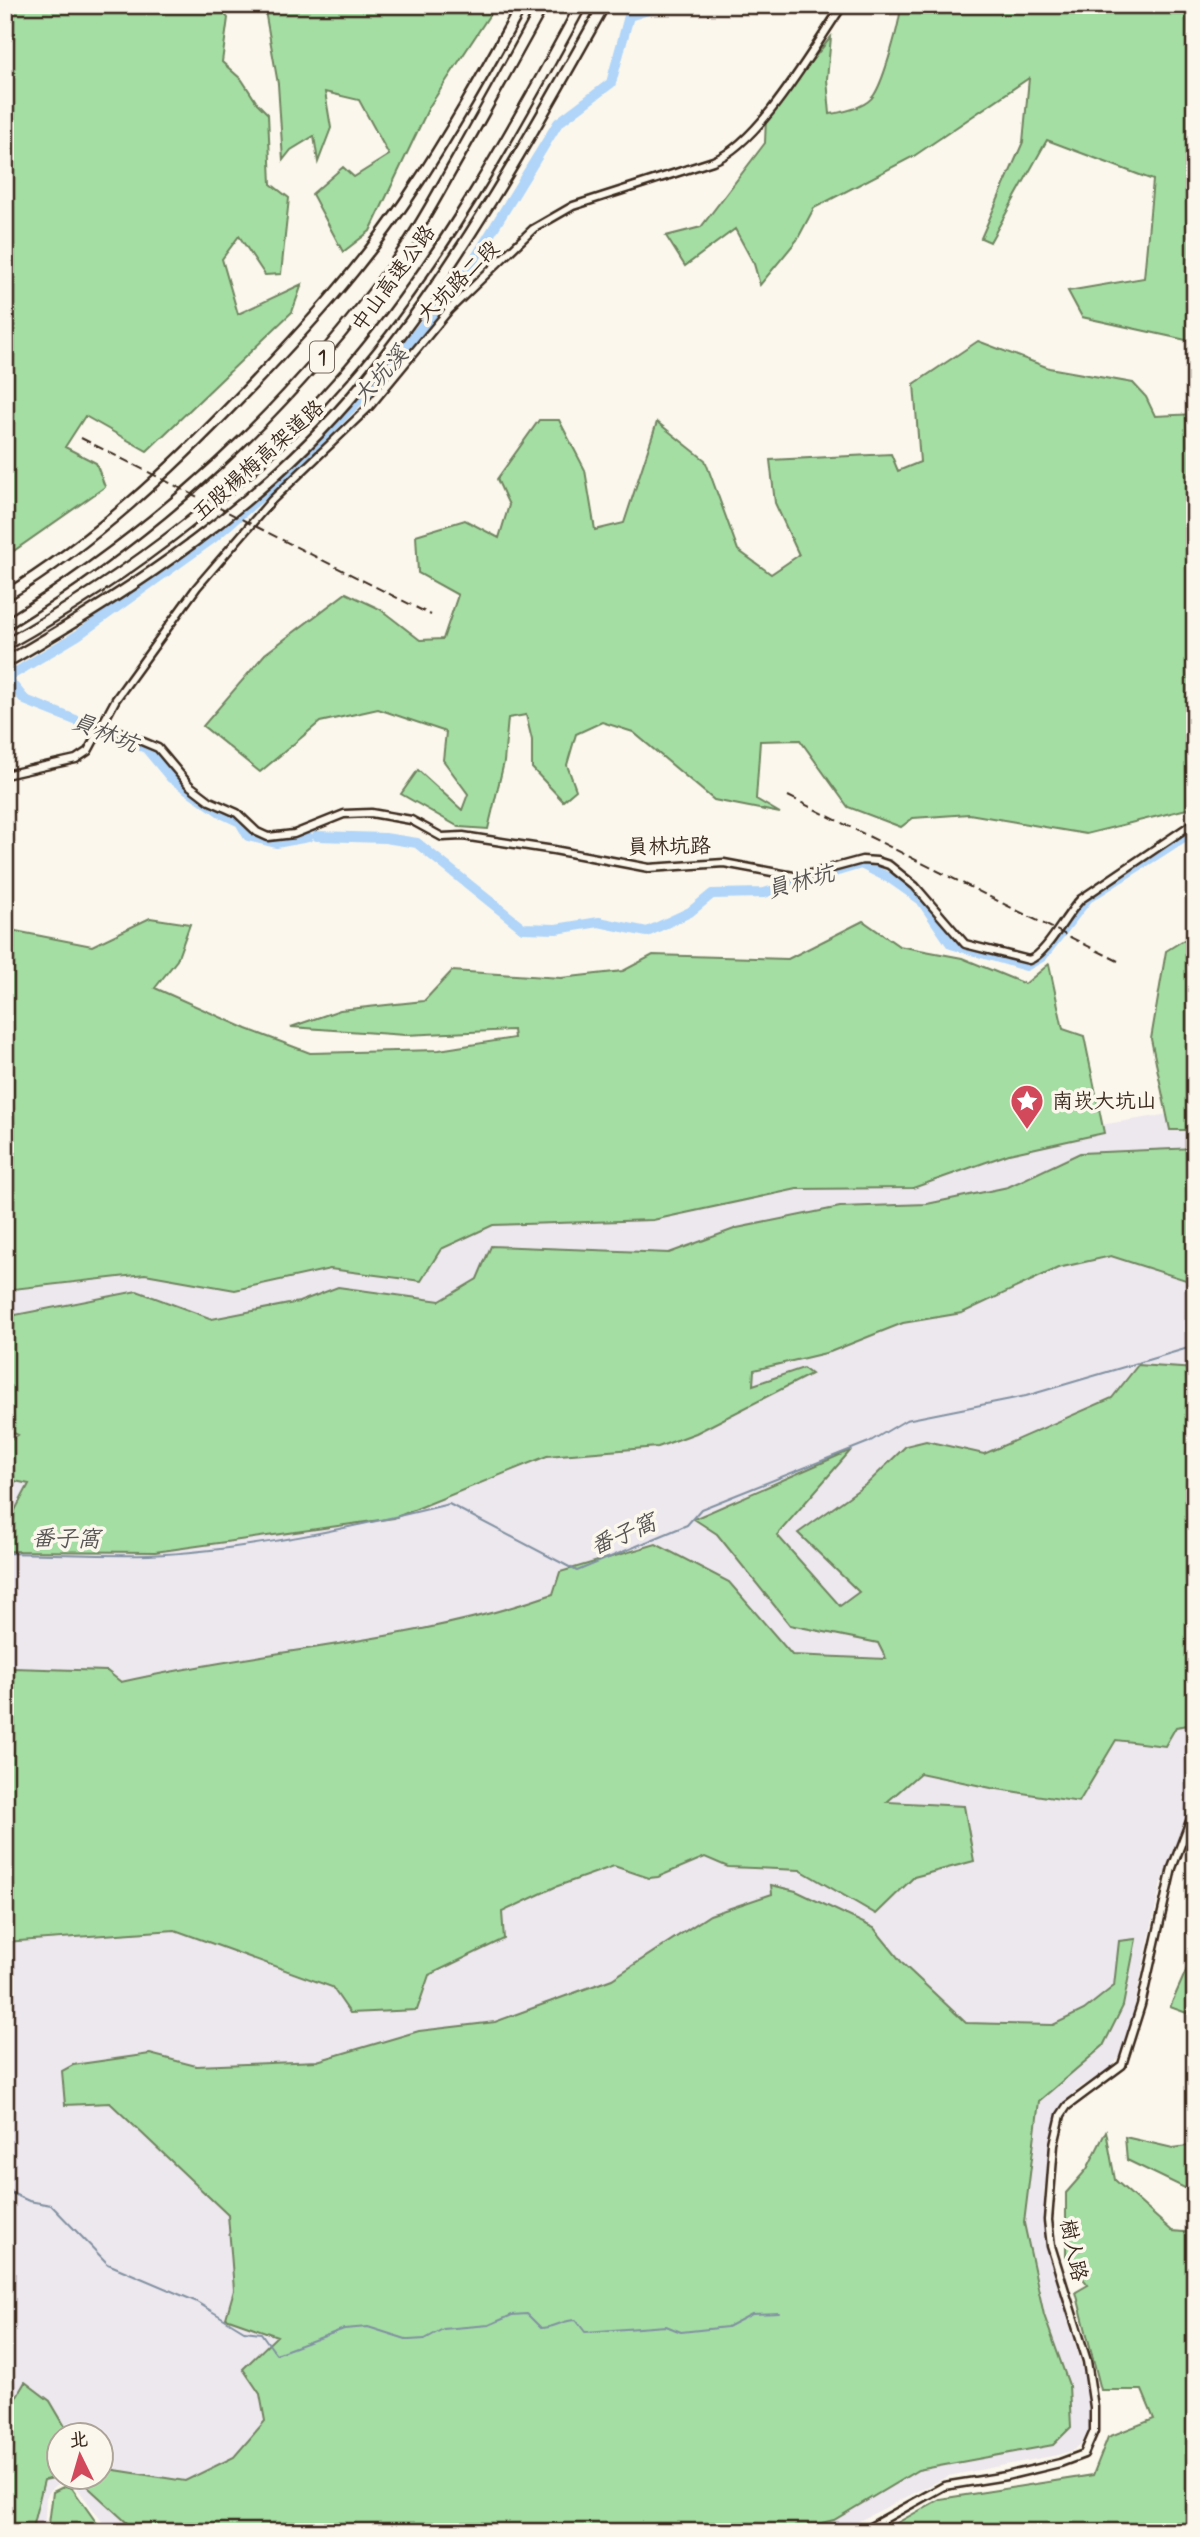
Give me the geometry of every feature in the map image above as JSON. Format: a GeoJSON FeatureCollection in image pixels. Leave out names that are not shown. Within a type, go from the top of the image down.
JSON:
{"type":"FeatureCollection","features":[{"type":"Feature","properties":{"kind":"highway","name":"1"},"geometry":{"type":"LineString","coordinates":[[5,596],[90,536],[145,490],[209,429],[314,320],[409,196],[522,5]]}},
{"type":"Feature","properties":{"kind":"highway","name":"中山高速公路"},"geometry":{"type":"LineString","coordinates":[[5,625],[80,577],[174,506],[227,458],[315,365],[397,261],[543,5]]}},
{"type":"Feature","properties":{"kind":"highway","name":"中山高速公路"},"geometry":{"type":"LineString","coordinates":[[5,645],[142,558],[192,519],[243,476],[344,375],[438,249],[535,90],[581,5]]}},
{"type":"Feature","properties":{"kind":"highway","name":"五股楊梅高架道路"},"geometry":{"type":"LineString","coordinates":[[5,663],[83,618],[210,528],[311,439],[358,390],[426,303],[477,226],[604,5]]}},
{"type":"Feature","properties":{"kind":"street","name":"大坑路二段"},"geometry":{"type":"LineString","coordinates":[[5,775],[76,759],[88,751],[100,725],[197,587],[271,501],[369,407],[472,287],[533,229],[560,211],[656,176],[713,161],[733,149],[788,89],[843,5]]}},
{"type":"Feature","properties":{"kind":"street","name":"員林坑路"},"geometry":{"type":"LineString","coordinates":[[100,725],[158,748],[189,785],[210,801],[237,813],[257,832],[268,836],[294,834],[344,814],[371,813],[411,820],[442,836],[463,836],[554,850],[649,868],[724,863],[799,877],[862,860],[877,861],[889,865],[915,886],[965,944],[1029,960],[1038,957],[1067,913],[1081,899],[1195,822]]}},
{"type":"Feature","properties":{"kind":"street","name":"樹人路"},"geometry":{"type":"LineString","coordinates":[[861,2532],[944,2486],[1033,2470],[1084,2454],[1094,2431],[1094,2407],[1087,2361],[1051,2246],[1048,2220],[1054,2145],[1061,2115],[1067,2106],[1122,2065],[1141,2005],[1172,1868],[1195,1808]]}},
{"type":"Feature","properties":{"kind":"shaded area"},"geometry":{"type":"Polygon","coordinates":[[[1195,1110],[1195,1792],[1161,1883],[1125,2049],[1110,2068],[1075,2091],[1057,2113],[1044,2189],[1046,2243],[1088,2387],[1089,2427],[1083,2442],[1074,2450],[1057,2455],[948,2476],[837,2532],[110,2532],[80,2492],[116,2492],[116,2422],[46,2422],[46,2492],[50,2492],[46,2497],[44,2532],[5,2532],[5,1253],[592,1205],[1195,1110]]]}},
{"type":"Feature","properties":{"kind":"green space"},"geometry":{"type":"Polygon","coordinates":[[[5,5],[217,5],[228,18],[222,62],[242,80],[268,114],[271,184],[289,198],[281,274],[265,275],[239,236],[222,259],[238,314],[302,284],[292,312],[147,451],[85,416],[65,447],[96,463],[105,487],[5,557],[5,5]]]}},
{"type":"Feature","properties":{"kind":"green space"},"geometry":{"type":"Polygon","coordinates":[[[264,5],[496,5],[429,107],[370,231],[343,252],[312,194],[343,167],[354,177],[389,155],[359,100],[325,92],[331,128],[318,162],[314,136],[291,150],[283,160],[278,84],[264,5]]]}},
{"type":"Feature","properties":{"kind":"green space"},"geometry":{"type":"Polygon","coordinates":[[[901,5],[1195,5],[1195,342],[1082,317],[1068,291],[1144,278],[1153,180],[1047,140],[990,242],[981,238],[1023,142],[1029,78],[914,156],[814,208],[797,240],[760,285],[754,264],[735,229],[685,266],[666,236],[701,227],[765,143],[766,117],[831,37],[827,79],[830,114],[854,109],[874,95],[887,65],[901,5]]]}},
{"type":"Feature","properties":{"kind":"green space"},"geometry":{"type":"Polygon","coordinates":[[[978,341],[1049,368],[1133,383],[1146,397],[1155,416],[1195,414],[1195,807],[1086,834],[969,814],[913,818],[901,827],[848,807],[800,740],[760,741],[756,799],[780,813],[714,800],[633,732],[602,722],[576,734],[567,765],[576,790],[563,801],[532,768],[532,740],[526,715],[508,718],[504,762],[488,829],[459,827],[401,794],[418,770],[462,810],[468,794],[443,760],[446,732],[378,709],[320,722],[260,772],[203,726],[265,654],[346,593],[380,609],[420,640],[443,639],[458,595],[418,573],[416,535],[465,520],[499,538],[509,505],[497,479],[539,420],[559,420],[585,470],[595,530],[624,523],[657,422],[705,460],[738,550],[771,574],[799,555],[775,503],[770,460],[891,454],[898,471],[920,462],[914,384],[978,341]]]}},
{"type":"Feature","properties":{"kind":"green space"},"geometry":{"type":"Polygon","coordinates":[[[150,918],[190,924],[177,960],[155,988],[247,1029],[310,1053],[439,1050],[514,1038],[513,1030],[405,1035],[291,1027],[340,1010],[424,1001],[452,971],[561,978],[623,971],[653,955],[788,959],[863,921],[899,946],[962,958],[1025,984],[1049,964],[1063,1029],[1084,1036],[1104,1133],[1009,1154],[913,1188],[797,1189],[653,1220],[493,1225],[441,1249],[421,1281],[330,1269],[235,1290],[145,1274],[5,1290],[5,929],[92,946],[150,918]]]}},
{"type":"Feature","properties":{"kind":"green space"},"geometry":{"type":"Polygon","coordinates":[[[1195,933],[1195,1130],[1170,1130],[1151,1039],[1166,951],[1195,933]]]}},
{"type":"Feature","properties":{"kind":"green space"},"geometry":{"type":"Polygon","coordinates":[[[1195,1148],[1195,1283],[1111,1256],[1058,1268],[962,1313],[903,1323],[830,1352],[754,1370],[753,1385],[803,1368],[811,1374],[696,1433],[658,1447],[547,1456],[394,1518],[155,1552],[5,1551],[5,1529],[29,1484],[5,1479],[5,1444],[18,1435],[5,1429],[5,1317],[137,1291],[212,1319],[299,1302],[338,1287],[440,1301],[477,1279],[491,1246],[669,1253],[737,1228],[840,1207],[927,1204],[1008,1187],[1080,1153],[1195,1148]]]}},
{"type":"Feature","properties":{"kind":"green space"},"geometry":{"type":"Polygon","coordinates":[[[1138,1365],[1195,1369],[1195,1724],[1176,1727],[1165,1746],[1116,1740],[1079,1802],[920,1773],[887,1802],[964,1806],[974,1861],[914,1877],[876,1914],[800,1870],[728,1867],[705,1857],[658,1877],[649,1878],[614,1866],[555,1887],[502,1912],[504,1939],[429,1975],[417,2010],[350,2013],[332,1987],[175,1930],[5,1942],[5,1673],[14,1668],[107,1671],[121,1682],[229,1661],[393,1635],[447,1624],[553,1594],[560,1572],[656,1544],[729,1582],[792,1655],[886,1659],[878,1643],[790,1625],[717,1534],[694,1519],[851,1450],[777,1535],[840,1606],[859,1592],[798,1533],[868,1483],[906,1446],[926,1441],[984,1454],[1112,1398],[1138,1365]]]}},
{"type":"Feature","properties":{"kind":"green space"},"geometry":{"type":"Polygon","coordinates":[[[771,1885],[796,1891],[874,1928],[903,1964],[966,2023],[1053,2025],[1084,2010],[1114,1986],[1119,1941],[1136,1939],[1123,2006],[1103,2046],[1039,2101],[1024,2223],[1044,2315],[1069,2385],[1071,2427],[1053,2445],[918,2470],[834,2520],[783,2532],[137,2532],[93,2492],[116,2492],[116,2470],[185,2481],[234,2457],[265,2421],[260,2394],[243,2369],[277,2336],[226,2318],[234,2290],[228,2215],[110,2103],[65,2105],[62,2071],[73,2065],[150,2054],[196,2066],[317,2061],[419,2031],[495,2022],[612,1979],[710,1915],[772,1894],[771,1885]]]}},
{"type":"Feature","properties":{"kind":"green space"},"geometry":{"type":"Polygon","coordinates":[[[1189,1964],[1195,1965],[1195,2016],[1170,2007],[1189,1964]]]}},
{"type":"Feature","properties":{"kind":"green space"},"geometry":{"type":"Polygon","coordinates":[[[1106,2131],[1115,2180],[1172,2231],[1195,2233],[1195,2532],[881,2532],[940,2499],[1093,2475],[1108,2437],[1154,2419],[1142,2390],[1101,2390],[1076,2292],[1088,2285],[1066,2257],[1066,2193],[1087,2169],[1106,2131]]]}},
{"type":"Feature","properties":{"kind":"green space"},"geometry":{"type":"Polygon","coordinates":[[[1125,2137],[1173,2148],[1195,2145],[1195,2193],[1127,2160],[1125,2137]]]}},
{"type":"Feature","properties":{"kind":"green space"},"geometry":{"type":"Polygon","coordinates":[[[25,2382],[50,2401],[62,2422],[46,2422],[46,2480],[31,2532],[5,2532],[5,2416],[25,2382]]]}},
{"type":"Feature","properties":{"kind":"green space"},"geometry":{"type":"Polygon","coordinates":[[[53,2492],[75,2492],[103,2532],[48,2532],[53,2492]]]}},
{"type":"Feature","properties":{"kind":"waterway","name":"大坑溪"},"geometry":{"type":"LineString","coordinates":[[8,677],[78,635],[212,539],[280,480],[373,386],[465,275],[558,123],[611,83],[629,16],[664,5]]}},
{"type":"Feature","properties":{"kind":"waterway","name":"員林坑"},"geometry":{"type":"LineString","coordinates":[[5,676],[25,700],[146,748],[171,778],[223,814],[240,822],[248,836],[276,843],[308,837]]}},
{"type":"Feature","properties":{"kind":"waterway","name":"員林坑"},"geometry":{"type":"LineString","coordinates":[[317,836],[385,838],[417,843],[523,928],[556,929],[599,922],[647,932],[690,912],[712,894],[764,893],[861,864],[891,879],[921,900],[951,944],[1026,966],[1042,957],[1088,898],[1195,830]]}},
{"type":"Feature","properties":{"kind":"waterway","name":"番子窩"},"geometry":{"type":"LineString","coordinates":[[5,1553],[149,1555],[224,1549],[338,1529],[449,1504],[577,1571],[687,1525],[701,1509],[869,1442],[906,1420],[1026,1396],[1195,1346]]}},
{"type":"Feature","properties":{"kind":"waterway"},"geometry":{"type":"LineString","coordinates":[[5,2190],[29,2201],[51,2205],[108,2264],[195,2301],[244,2331],[261,2333],[276,2354],[344,2329],[368,2327],[409,2340],[425,2339],[443,2329],[489,2325],[512,2315],[527,2314],[541,2328],[576,2320],[585,2332],[666,2326],[681,2332],[727,2327],[752,2314],[779,2313]]}},
{"type":"Feature","properties":{"kind":"railway"},"geometry":{"type":"LineString","coordinates":[[81,438],[431,615]]}},
{"type":"Feature","properties":{"kind":"railway"},"geometry":{"type":"LineString","coordinates":[[788,796],[1118,961]]}},
{"type":"Feature","properties":{"kind":"place","name":"南崁大坑山"},"geometry":{"type":"Point","coordinates":[1027,1131]}}]}
